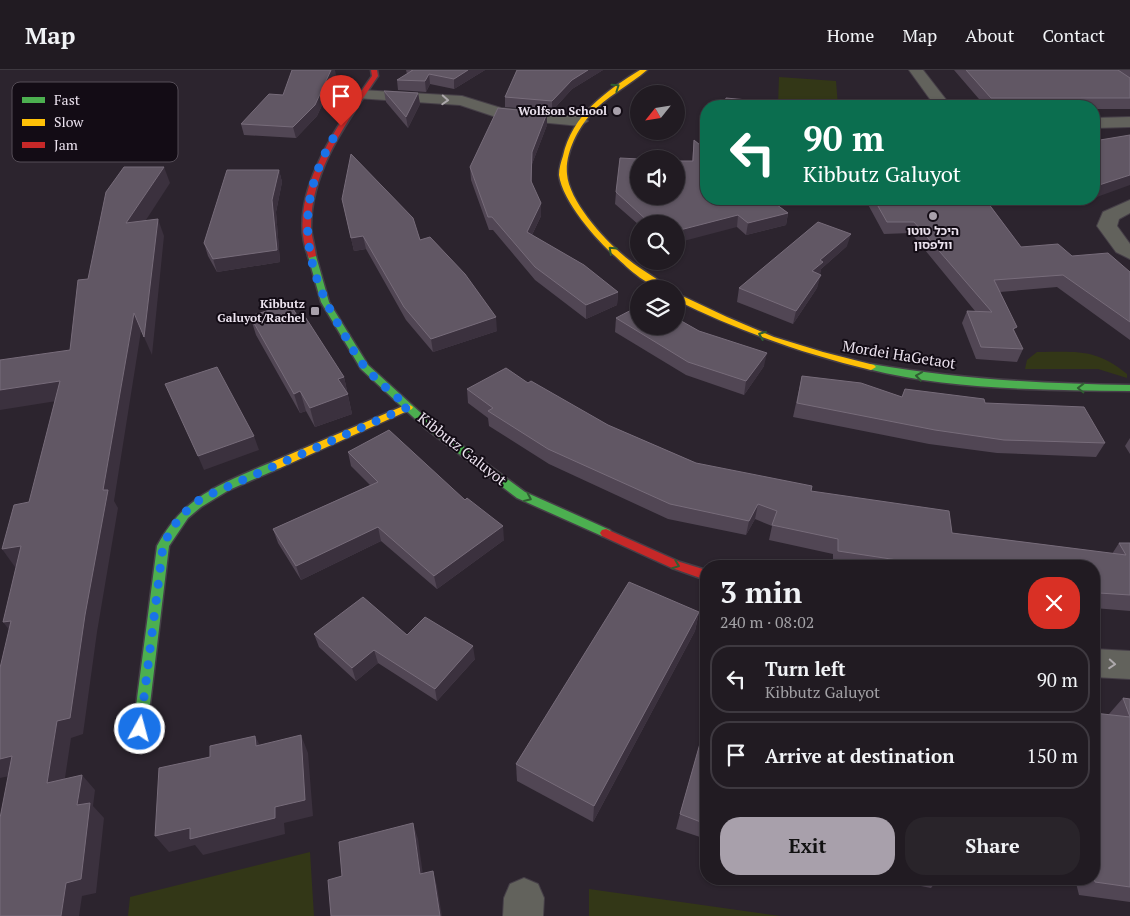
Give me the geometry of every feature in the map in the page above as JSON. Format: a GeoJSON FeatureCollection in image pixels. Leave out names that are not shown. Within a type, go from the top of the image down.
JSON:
{"type":"FeatureCollection","features":[{"type":"Feature","properties":{"kind":"street","name":"Kibbutz Galuyot"},"geometry":{"type":"LineString","coordinates":[[374,70],[375,76],[330,142],[310,189],[307,240],[325,302],[364,367],[429,426],[521,494],[676,565],[700,573]]}},
{"type":"Feature","properties":{"kind":"street"},"geometry":{"type":"LineString","coordinates":[[644,70],[599,99],[580,121],[567,147],[563,175],[578,210],[598,237],[633,270],[650,280]]}},
{"type":"Feature","properties":{"kind":"street"},"geometry":{"type":"LineString","coordinates":[[916,70],[938,100]]}},
{"type":"Feature","properties":{"kind":"street"},"geometry":{"type":"LineString","coordinates":[[361,95],[462,101],[499,114],[580,121]]}},
{"type":"Feature","properties":{"kind":"street"},"geometry":{"type":"LineString","coordinates":[[1100,123],[1130,122]]}},
{"type":"Feature","properties":{"kind":"street"},"geometry":{"type":"LineString","coordinates":[[1130,206],[1110,216],[1107,226],[1123,248],[1130,253]]}},
{"type":"Feature","properties":{"kind":"street","name":"Mordei HaGetaot"},"geometry":{"type":"LineString","coordinates":[[685,300],[782,343],[819,356],[876,369],[941,379],[1004,384],[1130,388]]}},
{"type":"Feature","properties":{"kind":"street"},"geometry":{"type":"LineString","coordinates":[[140,729],[163,546],[172,525],[185,511],[202,498],[408,407]]}},
{"type":"Feature","properties":{"kind":"street"},"geometry":{"type":"LineString","coordinates":[[1100,663],[1130,665]]}},
{"type":"Feature","properties":{"kind":"green space"},"geometry":{"type":"Polygon","coordinates":[[[779,77],[836,81],[838,100],[778,100],[779,77]]]}},
{"type":"Feature","properties":{"kind":"green space"},"geometry":{"type":"Polygon","coordinates":[[[1037,352],[1085,353],[1116,366],[1127,374],[1127,378],[1098,369],[1025,369],[1027,360],[1037,352]]]}},
{"type":"Feature","properties":{"kind":"green space"},"geometry":{"type":"Polygon","coordinates":[[[310,852],[314,916],[128,916],[130,897],[310,852]]]}},
{"type":"Feature","properties":{"kind":"green space"},"geometry":{"type":"Polygon","coordinates":[[[589,889],[780,916],[589,916],[589,889]]]}},
{"type":"Feature","properties":{"kind":"building"},"geometry":{"type":"Polygon","coordinates":[[[292,70],[331,70],[315,105],[293,127],[241,124],[269,94],[283,95],[292,70]]]}},
{"type":"Feature","properties":{"kind":"building"},"geometry":{"type":"Polygon","coordinates":[[[413,70],[468,70],[454,79],[429,74],[425,81],[397,80],[413,70]]]}},
{"type":"Feature","properties":{"kind":"building"},"geometry":{"type":"Polygon","coordinates":[[[517,70],[588,70],[572,80],[552,101],[505,97],[517,70]]]}},
{"type":"Feature","properties":{"kind":"building"},"geometry":{"type":"Polygon","coordinates":[[[966,70],[1118,70],[1130,78],[1130,98],[991,98],[966,70]]]}},
{"type":"Feature","properties":{"kind":"building"},"geometry":{"type":"Polygon","coordinates":[[[384,91],[418,93],[406,117],[384,91]]]}},
{"type":"Feature","properties":{"kind":"building"},"geometry":{"type":"Polygon","coordinates":[[[726,98],[748,100],[726,100],[726,98]]]}},
{"type":"Feature","properties":{"kind":"building"},"geometry":{"type":"Polygon","coordinates":[[[498,108],[547,113],[532,152],[531,181],[541,203],[527,232],[584,265],[618,292],[586,305],[535,267],[492,217],[488,217],[470,167],[498,108]]]}},
{"type":"Feature","properties":{"kind":"building"},"geometry":{"type":"Polygon","coordinates":[[[1130,135],[1130,175],[1100,185],[1100,140],[1130,135]]]}},
{"type":"Feature","properties":{"kind":"building"},"geometry":{"type":"Polygon","coordinates":[[[694,140],[700,145],[700,205],[777,205],[788,213],[748,223],[738,215],[685,229],[685,215],[641,215],[630,205],[685,205],[685,161],[693,161],[694,140]]]}},
{"type":"Feature","properties":{"kind":"building"},"geometry":{"type":"Polygon","coordinates":[[[351,154],[413,218],[420,240],[430,237],[465,274],[496,317],[431,339],[404,307],[363,236],[351,238],[342,199],[351,154]]]}},
{"type":"Feature","properties":{"kind":"building"},"geometry":{"type":"Polygon","coordinates":[[[620,158],[630,159],[630,205],[616,192],[620,158]]]}},
{"type":"Feature","properties":{"kind":"building"},"geometry":{"type":"Polygon","coordinates":[[[124,167],[164,167],[126,223],[158,219],[144,337],[134,313],[103,490],[108,490],[85,615],[70,718],[57,721],[47,783],[82,775],[77,805],[90,803],[81,879],[66,883],[61,916],[0,916],[0,818],[12,756],[0,759],[0,668],[11,621],[3,622],[21,546],[2,549],[14,505],[29,502],[60,381],[0,390],[0,360],[70,350],[78,280],[88,279],[106,192],[124,167]]]}},
{"type":"Feature","properties":{"kind":"building"},"geometry":{"type":"Polygon","coordinates":[[[227,170],[279,170],[272,200],[277,250],[213,259],[204,243],[227,170]]]}},
{"type":"Feature","properties":{"kind":"building"},"geometry":{"type":"Polygon","coordinates":[[[877,205],[990,205],[1021,247],[1058,244],[1072,256],[1108,253],[1130,272],[1130,322],[1063,275],[994,280],[1017,327],[1013,329],[1023,349],[981,347],[967,311],[992,312],[914,222],[887,222],[877,205]]]}},
{"type":"Feature","properties":{"kind":"building"},"geometry":{"type":"Polygon","coordinates":[[[818,222],[851,234],[820,260],[823,262],[812,271],[821,275],[796,311],[739,288],[818,222]]]}},
{"type":"Feature","properties":{"kind":"building"},"geometry":{"type":"Polygon","coordinates":[[[290,304],[298,317],[304,315],[344,377],[338,379],[348,394],[310,408],[300,391],[294,394],[250,316],[290,304]]]}},
{"type":"Feature","properties":{"kind":"building"},"geometry":{"type":"Polygon","coordinates":[[[630,311],[630,327],[616,318],[630,311]]]}},
{"type":"Feature","properties":{"kind":"building"},"geometry":{"type":"Polygon","coordinates":[[[685,323],[699,331],[767,353],[746,381],[688,362],[644,335],[685,335],[685,323]]]}},
{"type":"Feature","properties":{"kind":"building"},"geometry":{"type":"Polygon","coordinates":[[[217,367],[254,436],[198,456],[165,384],[217,367]]]}},
{"type":"Feature","properties":{"kind":"building"},"geometry":{"type":"Polygon","coordinates":[[[506,368],[528,383],[531,381],[608,425],[696,463],[812,486],[811,491],[949,511],[952,533],[1126,555],[1119,543],[1130,543],[1130,595],[1100,593],[1100,560],[897,560],[838,551],[838,539],[772,525],[777,511],[758,504],[749,521],[670,504],[548,449],[488,411],[493,408],[467,389],[506,368]]]}},
{"type":"Feature","properties":{"kind":"building"},"geometry":{"type":"Polygon","coordinates":[[[802,376],[861,383],[902,397],[905,389],[984,399],[985,403],[1084,407],[1105,443],[1004,440],[935,430],[797,403],[802,376]]]}},
{"type":"Feature","properties":{"kind":"building"},"geometry":{"type":"Polygon","coordinates":[[[389,430],[465,500],[467,498],[503,526],[434,576],[378,527],[296,566],[273,529],[378,482],[348,452],[389,430]]]}},
{"type":"Feature","properties":{"kind":"building"},"geometry":{"type":"Polygon","coordinates":[[[629,582],[699,612],[594,806],[516,764],[629,582]]]}},
{"type":"Feature","properties":{"kind":"building"},"geometry":{"type":"Polygon","coordinates":[[[363,597],[407,635],[425,617],[473,646],[435,689],[374,650],[352,668],[314,634],[363,597]]]}},
{"type":"Feature","properties":{"kind":"building"},"geometry":{"type":"Polygon","coordinates":[[[1123,698],[1130,699],[1130,717],[1123,698]]]}},
{"type":"Feature","properties":{"kind":"building"},"geometry":{"type":"Polygon","coordinates":[[[1100,714],[1130,717],[1130,887],[1100,883],[1100,714]]]}},
{"type":"Feature","properties":{"kind":"building"},"geometry":{"type":"Polygon","coordinates":[[[301,735],[305,800],[275,807],[275,818],[190,839],[190,828],[155,836],[159,768],[210,757],[210,746],[255,736],[256,746],[301,735]]]}},
{"type":"Feature","properties":{"kind":"building"},"geometry":{"type":"Polygon","coordinates":[[[700,744],[700,822],[680,814],[700,744]]]}},
{"type":"Feature","properties":{"kind":"building"},"geometry":{"type":"Polygon","coordinates":[[[413,823],[420,874],[433,871],[440,916],[331,916],[328,880],[342,876],[339,842],[413,823]]]}},
{"type":"Feature","properties":{"kind":"traffic: fast"},"geometry":{"type":"LineString","coordinates":[[312,256],[325,302],[364,367],[429,426],[521,495],[606,533]]}},
{"type":"Feature","properties":{"kind":"traffic: fast"},"geometry":{"type":"LineString","coordinates":[[871,367],[903,373],[1000,384],[1130,388]]}},
{"type":"Feature","properties":{"kind":"traffic: fast"},"geometry":{"type":"LineString","coordinates":[[140,729],[163,546],[184,515],[197,504],[225,487],[276,465]]}},
{"type":"Feature","properties":{"kind":"traffic: slow"},"geometry":{"type":"LineString","coordinates":[[644,70],[608,94],[587,114],[572,137],[567,151],[563,177],[581,213],[601,239],[625,261],[652,280]]}},
{"type":"Feature","properties":{"kind":"traffic: slow"},"geometry":{"type":"LineString","coordinates":[[685,300],[771,339],[819,354],[871,367]]}},
{"type":"Feature","properties":{"kind":"traffic: slow"},"geometry":{"type":"LineString","coordinates":[[276,465],[408,407]]}},
{"type":"Feature","properties":{"kind":"traffic: jam"},"geometry":{"type":"LineString","coordinates":[[312,256],[307,231],[308,207],[314,183],[322,160],[347,117],[375,76],[374,70]]}},
{"type":"Feature","properties":{"kind":"traffic: jam"},"geometry":{"type":"LineString","coordinates":[[606,533],[676,565],[700,573]]}},
{"type":"Feature","properties":{"kind":"place","name":"Wolfson School"},"geometry":{"type":"Point","coordinates":[617,111]}},
{"type":"Feature","properties":{"kind":"place","name":"היכל טוטו וולפסון"},"geometry":{"type":"Point","coordinates":[933,216]}},
{"type":"Feature","properties":{"kind":"place","name":"Kibbutz Galuyot/Rachel"},"geometry":{"type":"Point","coordinates":[315,311]}},
{"type":"Feature","properties":{"kind":"route"},"geometry":{"type":"LineString","coordinates":[[140,729],[163,546],[172,525],[185,511],[202,498],[408,407],[364,367],[325,302],[307,240],[310,189],[330,142],[341,126]]}}]}
